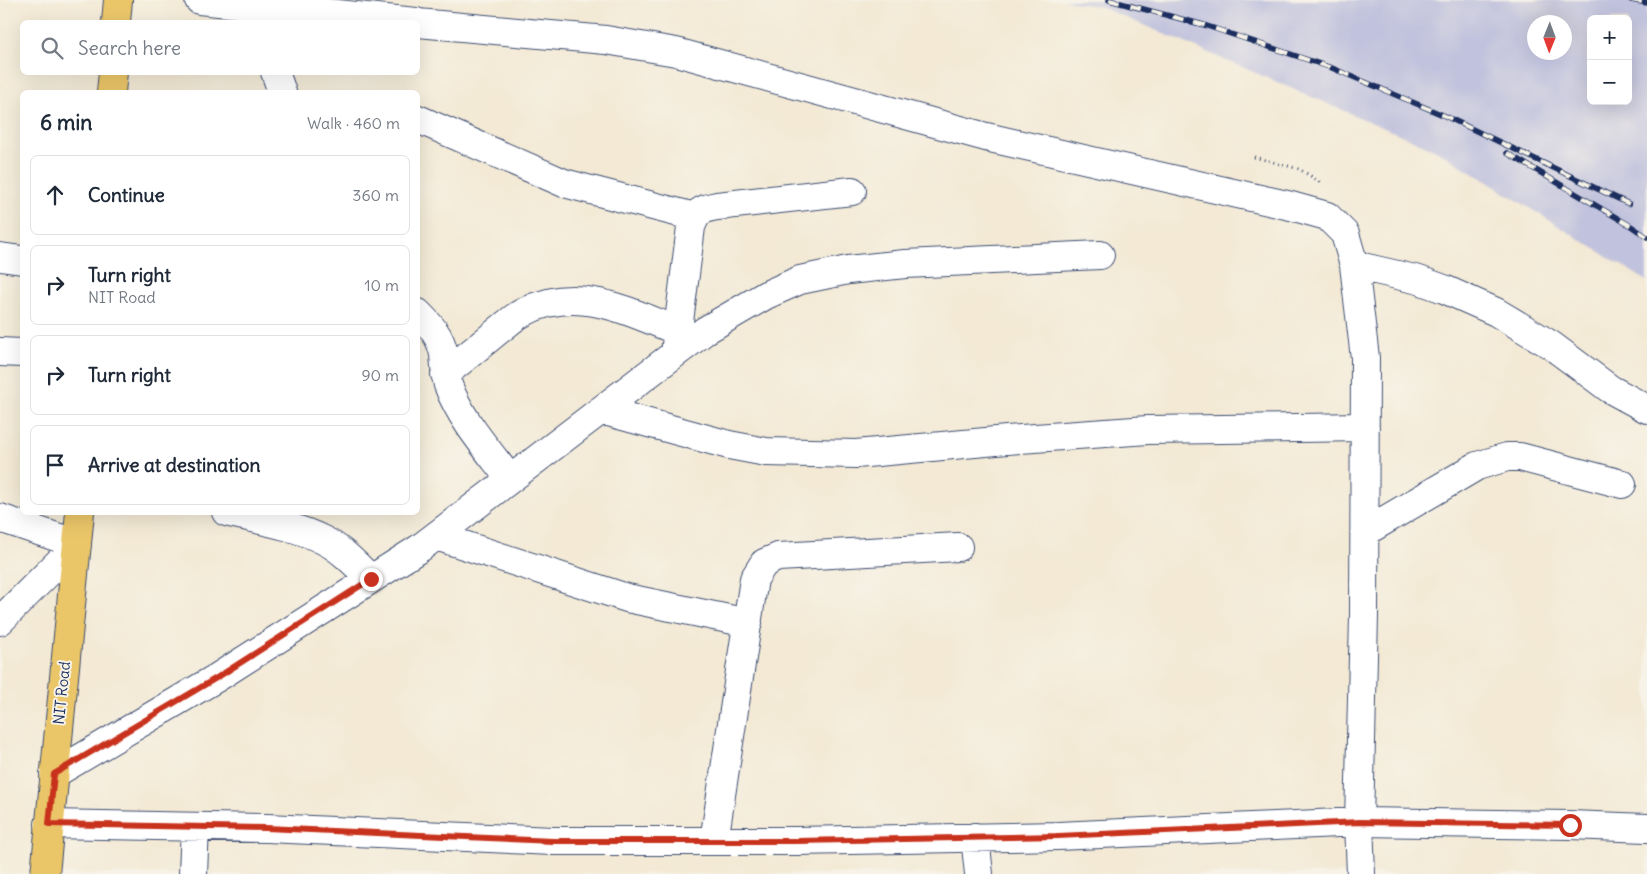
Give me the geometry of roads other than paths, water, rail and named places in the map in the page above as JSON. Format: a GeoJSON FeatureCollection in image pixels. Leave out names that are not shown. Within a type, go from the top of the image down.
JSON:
{"type":"FeatureCollection","features":[{"type":"Feature","properties":{"kind":"main road"},"geometry":{"type":"LineString","coordinates":[[116,20],[118,0]]}},
{"type":"Feature","properties":{"kind":"main road"},"geometry":{"type":"LineString","coordinates":[[111,90],[113,75]]}},
{"type":"Feature","properties":{"kind":"main road","name":"NIT Road"},"geometry":{"type":"LineString","coordinates":[[45,874],[80,515]]}},
{"type":"Feature","properties":{"kind":"street"},"geometry":{"type":"LineString","coordinates":[[199,0],[257,14],[364,20]]}},
{"type":"Feature","properties":{"kind":"street"},"geometry":{"type":"LineString","coordinates":[[420,23],[606,40],[676,52],[986,137],[1291,206],[1327,216],[1345,234],[1354,265],[1365,358],[1361,874]]}},
{"type":"Feature","properties":{"kind":"street"},"geometry":{"type":"LineString","coordinates":[[277,75],[281,90]]}},
{"type":"Feature","properties":{"kind":"street"},"geometry":{"type":"LineString","coordinates":[[420,120],[564,183],[695,217]]}},
{"type":"Feature","properties":{"kind":"street"},"geometry":{"type":"LineString","coordinates":[[677,342],[689,240],[695,217],[703,209],[852,191]]}},
{"type":"Feature","properties":{"kind":"street"},"geometry":{"type":"LineString","coordinates":[[54,774],[218,677],[420,548],[601,410],[677,342],[706,330],[766,295],[800,280],[848,270],[905,264],[1100,255]]}},
{"type":"Feature","properties":{"kind":"street"},"geometry":{"type":"LineString","coordinates":[[0,257],[20,260]]}},
{"type":"Feature","properties":{"kind":"street"},"geometry":{"type":"LineString","coordinates":[[1354,265],[1419,280],[1496,312],[1551,345],[1610,389],[1647,409]]}},
{"type":"Feature","properties":{"kind":"street"},"geometry":{"type":"LineString","coordinates":[[445,374],[522,312],[548,301],[565,299],[603,303],[627,311],[677,342]]}},
{"type":"Feature","properties":{"kind":"street"},"geometry":{"type":"LineString","coordinates":[[420,315],[432,327],[440,339],[444,352],[445,374],[448,385],[462,414],[510,479]]}},
{"type":"Feature","properties":{"kind":"street"},"geometry":{"type":"LineString","coordinates":[[0,352],[20,353]]}},
{"type":"Feature","properties":{"kind":"street"},"geometry":{"type":"LineString","coordinates":[[601,410],[729,445],[766,452],[856,454],[1006,440],[1148,430],[1365,427]]}},
{"type":"Feature","properties":{"kind":"street"},"geometry":{"type":"LineString","coordinates":[[1364,532],[1477,466],[1507,457],[1520,457],[1622,484]]}},
{"type":"Feature","properties":{"kind":"street"},"geometry":{"type":"LineString","coordinates":[[238,515],[303,531],[324,540],[344,553],[371,579]]}},
{"type":"Feature","properties":{"kind":"street"},"geometry":{"type":"LineString","coordinates":[[0,518],[77,544],[0,622]]}},
{"type":"Feature","properties":{"kind":"street"},"geometry":{"type":"LineString","coordinates":[[436,536],[627,598],[748,623]]}},
{"type":"Feature","properties":{"kind":"street"},"geometry":{"type":"LineString","coordinates":[[714,841],[754,578],[764,563],[778,557],[958,547]]}},
{"type":"Feature","properties":{"kind":"street"},"geometry":{"type":"LineString","coordinates":[[49,824],[266,828],[553,841],[796,841],[975,838],[1360,822],[1647,828]]}},
{"type":"Feature","properties":{"kind":"street"},"geometry":{"type":"LineString","coordinates":[[193,874],[195,827]]}},
{"type":"Feature","properties":{"kind":"street"},"geometry":{"type":"LineString","coordinates":[[975,838],[979,874]]}},
{"type":"Feature","properties":{"kind":"railway"},"geometry":{"type":"LineString","coordinates":[[1109,0],[1204,25],[1332,68],[1443,115],[1629,204]]}},
{"type":"Feature","properties":{"kind":"railway"},"geometry":{"type":"LineString","coordinates":[[1631,0],[1647,3]]}},
{"type":"Feature","properties":{"kind":"railway"},"geometry":{"type":"LineString","coordinates":[[1507,153],[1647,237]]}}]}
